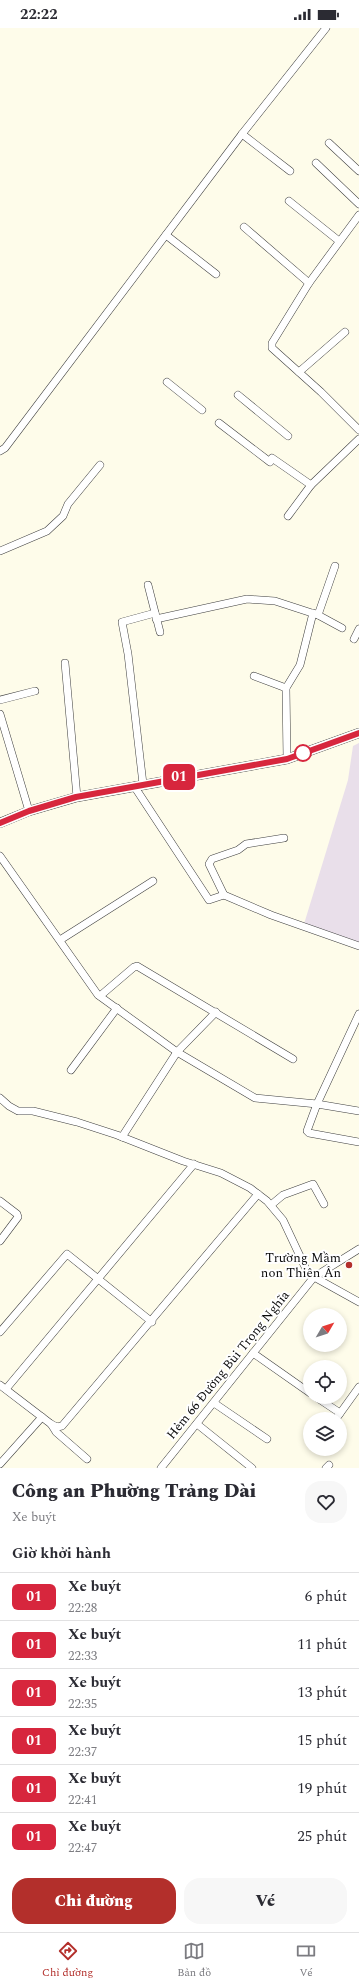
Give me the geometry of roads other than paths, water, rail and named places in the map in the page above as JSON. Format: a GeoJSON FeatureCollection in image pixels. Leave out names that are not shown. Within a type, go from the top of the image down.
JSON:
{"type":"FeatureCollection","features":[{"type":"Feature","properties":{"kind":"street"},"geometry":{"type":"LineString","coordinates":[[0,451],[5,448],[242,134],[326,28]]}},
{"type":"Feature","properties":{"kind":"street"},"geometry":{"type":"LineString","coordinates":[[242,134],[290,171]]}},
{"type":"Feature","properties":{"kind":"street"},"geometry":{"type":"LineString","coordinates":[[329,143],[359,172]]}},
{"type":"Feature","properties":{"kind":"street"},"geometry":{"type":"LineString","coordinates":[[316,163],[359,204]]}},
{"type":"Feature","properties":{"kind":"street"},"geometry":{"type":"LineString","coordinates":[[289,201],[339,241]]}},
{"type":"Feature","properties":{"kind":"street"},"geometry":{"type":"LineString","coordinates":[[359,215],[309,283],[272,343],[272,348],[359,430]]}},
{"type":"Feature","properties":{"kind":"street"},"geometry":{"type":"LineString","coordinates":[[244,227],[309,283]]}},
{"type":"Feature","properties":{"kind":"street"},"geometry":{"type":"LineString","coordinates":[[166,235],[216,274]]}},
{"type":"Feature","properties":{"kind":"street"},"geometry":{"type":"LineString","coordinates":[[299,372],[345,332]]}},
{"type":"Feature","properties":{"kind":"street"},"geometry":{"type":"LineString","coordinates":[[167,382],[202,410]]}},
{"type":"Feature","properties":{"kind":"street"},"geometry":{"type":"LineString","coordinates":[[238,395],[288,436]]}},
{"type":"Feature","properties":{"kind":"street"},"geometry":{"type":"LineString","coordinates":[[219,423],[271,460],[311,485]]}},
{"type":"Feature","properties":{"kind":"street"},"geometry":{"type":"LineString","coordinates":[[288,516],[311,485],[359,439]]}},
{"type":"Feature","properties":{"kind":"street"},"geometry":{"type":"LineString","coordinates":[[0,551],[46,531],[63,516],[68,504],[100,465]]}},
{"type":"Feature","properties":{"kind":"street"},"geometry":{"type":"LineString","coordinates":[[287,759],[286,688],[300,665],[315,614],[335,566]]}},
{"type":"Feature","properties":{"kind":"street"},"geometry":{"type":"LineString","coordinates":[[148,585],[160,632]]}},
{"type":"Feature","properties":{"kind":"street"},"geometry":{"type":"LineString","coordinates":[[224,895],[211,900],[207,898],[139,785],[128,654],[122,622],[247,599],[275,601],[315,614],[342,628]]}},
{"type":"Feature","properties":{"kind":"street"},"geometry":{"type":"LineString","coordinates":[[354,639],[359,629]]}},
{"type":"Feature","properties":{"kind":"street"},"geometry":{"type":"LineString","coordinates":[[65,663],[76,797]]}},
{"type":"Feature","properties":{"kind":"street"},"geometry":{"type":"LineString","coordinates":[[254,676],[286,688]]}},
{"type":"Feature","properties":{"kind":"street"},"geometry":{"type":"LineString","coordinates":[[0,700],[35,691]]}},
{"type":"Feature","properties":{"kind":"street"},"geometry":{"type":"LineString","coordinates":[[0,714],[1,727],[29,811]]}},
{"type":"Feature","properties":{"kind":"street"},"geometry":{"type":"LineString","coordinates":[[0,823],[29,811],[76,797],[287,759],[359,733]]}},
{"type":"Feature","properties":{"kind":"street"},"geometry":{"type":"LineString","coordinates":[[284,838],[250,843],[238,850],[212,860],[208,864],[224,895],[272,915],[359,946]]}},
{"type":"Feature","properties":{"kind":"street"},"geometry":{"type":"LineString","coordinates":[[0,856],[100,996],[177,1052],[255,1098],[316,1104],[359,1111]]}},
{"type":"Feature","properties":{"kind":"street"},"geometry":{"type":"LineString","coordinates":[[60,940],[153,881]]}},
{"type":"Feature","properties":{"kind":"street"},"geometry":{"type":"LineString","coordinates":[[100,996],[134,967],[138,966],[293,1059]]}},
{"type":"Feature","properties":{"kind":"street"},"geometry":{"type":"LineString","coordinates":[[71,1070],[117,1008]]}},
{"type":"Feature","properties":{"kind":"street"},"geometry":{"type":"LineString","coordinates":[[122,1137],[177,1052],[216,1012]]}},
{"type":"Feature","properties":{"kind":"street"},"geometry":{"type":"LineString","coordinates":[[359,1014],[316,1104],[308,1132],[359,1142]]}},
{"type":"Feature","properties":{"kind":"street"},"geometry":{"type":"LineString","coordinates":[[0,1098],[9,1106],[18,1110],[33,1111],[77,1122],[221,1173],[258,1194],[271,1205],[283,1220],[307,1270],[314,1277],[359,1302]]}},
{"type":"Feature","properties":{"kind":"street"},"geometry":{"type":"LineString","coordinates":[[194,1164],[99,1278],[3,1387],[51,1424],[58,1427],[62,1426],[152,1322],[258,1194]]}},
{"type":"Feature","properties":{"kind":"street"},"geometry":{"type":"LineString","coordinates":[[271,1205],[283,1195],[313,1184],[324,1204]]}},
{"type":"Feature","properties":{"kind":"street"},"geometry":{"type":"LineString","coordinates":[[0,1201],[17,1214],[18,1217],[0,1241]]}},
{"type":"Feature","properties":{"kind":"street","name":"Hẻm 66 Đường Bùi Trọng Nghĩa"},"geometry":{"type":"LineString","coordinates":[[161,1468],[314,1277],[359,1249]]}},
{"type":"Feature","properties":{"kind":"street"},"geometry":{"type":"LineString","coordinates":[[0,1332],[67,1254],[99,1278],[152,1322]]}},
{"type":"Feature","properties":{"kind":"street"},"geometry":{"type":"LineString","coordinates":[[253,1353],[303,1388]]}},
{"type":"Feature","properties":{"kind":"street"},"geometry":{"type":"LineString","coordinates":[[341,1412],[359,1387]]}},
{"type":"Feature","properties":{"kind":"street"},"geometry":{"type":"LineString","coordinates":[[214,1402],[267,1439]]}},
{"type":"Feature","properties":{"kind":"street"},"geometry":{"type":"LineString","coordinates":[[324,1404],[333,1412]]}},
{"type":"Feature","properties":{"kind":"street"},"geometry":{"type":"LineString","coordinates":[[0,1464],[42,1417]]}},
{"type":"Feature","properties":{"kind":"street"},"geometry":{"type":"LineString","coordinates":[[51,1424],[56,1432],[87,1458]]}},
{"type":"Feature","properties":{"kind":"street"},"geometry":{"type":"LineString","coordinates":[[197,1424],[252,1468]]}},
{"type":"Feature","properties":{"kind":"place","name":"Trường Mầm non Thiên Ân"},"geometry":{"type":"Point","coordinates":[349,1265]}}]}
